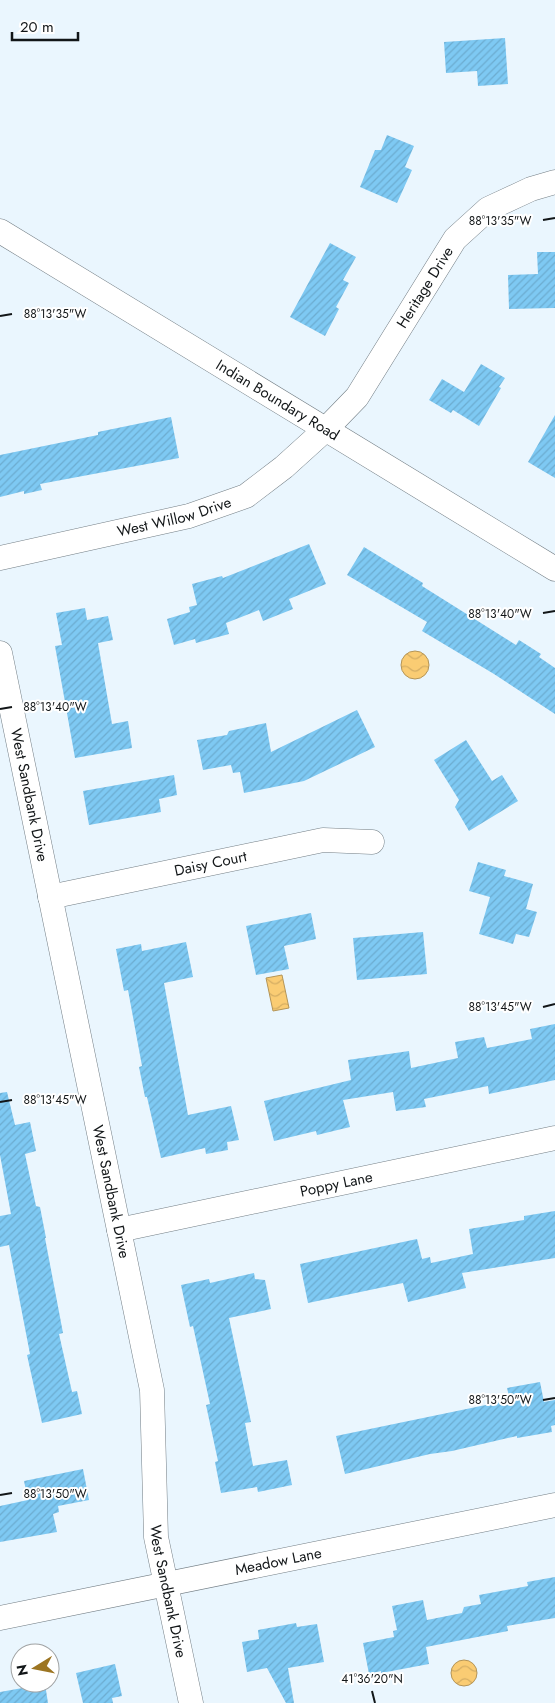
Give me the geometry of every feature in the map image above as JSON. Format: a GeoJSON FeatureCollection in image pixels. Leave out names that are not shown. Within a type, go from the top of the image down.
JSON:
{"type":"FeatureCollection","features":[{"type":"Feature","properties":{"kind":"street","name":"Heritage Drive"},"geometry":{"type":"LineString","coordinates":[[326,429],[357,397],[455,239],[488,209],[531,189],[555,182]]}},
{"type":"Feature","properties":{"kind":"street","name":"Indian Boundary Road"},"geometry":{"type":"LineString","coordinates":[[0,231],[555,569]]}},
{"type":"Feature","properties":{"kind":"street","name":"West Willow Drive"},"geometry":{"type":"LineString","coordinates":[[0,558],[189,516],[246,496],[284,468],[326,429]]}},
{"type":"Feature","properties":{"kind":"street","name":"West Sandbank Drive"},"geometry":{"type":"LineString","coordinates":[[0,653],[152,1390],[156,1537],[191,1703]]}},
{"type":"Feature","properties":{"kind":"street","name":"Daisy Court"},"geometry":{"type":"LineString","coordinates":[[50,897],[323,840],[372,842]]}},
{"type":"Feature","properties":{"kind":"street","name":"Poppy Lane"},"geometry":{"type":"LineString","coordinates":[[119,1230],[555,1138]]}},
{"type":"Feature","properties":{"kind":"street","name":"Meadow Lane"},"geometry":{"type":"LineString","coordinates":[[0,1618],[555,1505]]}},
{"type":"Feature","properties":{"kind":"water"},"geometry":{"type":"Polygon","coordinates":[[[415,651],[425,655],[429,665],[425,675],[415,679],[405,675],[401,665],[405,655],[415,651]]]}},
{"type":"Feature","properties":{"kind":"water"},"geometry":{"type":"Polygon","coordinates":[[[282,975],[289,1008],[273,1011],[266,978],[282,975]]]}},
{"type":"Feature","properties":{"kind":"water"},"geometry":{"type":"Polygon","coordinates":[[[464,1660],[473,1664],[477,1673],[473,1682],[464,1686],[455,1682],[451,1673],[455,1664],[464,1660]]]}},
{"type":"Feature","properties":{"kind":"building"},"geometry":{"type":"Polygon","coordinates":[[[505,38],[508,84],[478,86],[477,71],[446,73],[444,42],[505,38]]]}},
{"type":"Feature","properties":{"kind":"building"},"geometry":{"type":"Polygon","coordinates":[[[387,135],[414,146],[405,167],[412,170],[397,203],[360,187],[375,150],[381,150],[387,135]]]}},
{"type":"Feature","properties":{"kind":"building"},"geometry":{"type":"Polygon","coordinates":[[[330,243],[356,257],[343,280],[349,283],[336,307],[339,309],[325,336],[290,317],[330,243]]]}},
{"type":"Feature","properties":{"kind":"building"},"geometry":{"type":"Polygon","coordinates":[[[537,252],[555,252],[555,308],[509,309],[508,275],[538,274],[537,252]]]}},
{"type":"Feature","properties":{"kind":"building"},"geometry":{"type":"Polygon","coordinates":[[[481,364],[505,378],[479,426],[453,410],[451,413],[429,400],[442,379],[464,392],[481,364]]]}},
{"type":"Feature","properties":{"kind":"building"},"geometry":{"type":"Polygon","coordinates":[[[555,415],[555,478],[528,462],[555,415]]]}},
{"type":"Feature","properties":{"kind":"building"},"geometry":{"type":"Polygon","coordinates":[[[171,417],[179,458],[40,484],[42,490],[24,494],[24,491],[0,497],[0,455],[98,435],[98,432],[171,417]]]}},
{"type":"Feature","properties":{"kind":"building"},"geometry":{"type":"Polygon","coordinates":[[[309,544],[326,584],[289,599],[293,609],[263,621],[259,610],[226,623],[229,634],[196,643],[195,639],[174,645],[167,619],[190,612],[189,607],[197,605],[192,584],[222,576],[223,578],[309,544]]]}},
{"type":"Feature","properties":{"kind":"building"},"geometry":{"type":"Polygon","coordinates":[[[364,547],[423,583],[422,586],[516,645],[519,640],[541,654],[539,657],[555,668],[555,714],[494,674],[422,631],[427,622],[347,575],[364,547]]]}},
{"type":"Feature","properties":{"kind":"building"},"geometry":{"type":"Polygon","coordinates":[[[85,608],[87,620],[108,616],[113,640],[98,643],[112,724],[128,721],[132,748],[75,758],[55,646],[62,645],[56,613],[85,608]]]}},
{"type":"Feature","properties":{"kind":"building"},"geometry":{"type":"Polygon","coordinates":[[[357,710],[375,747],[304,781],[244,793],[240,772],[233,773],[231,765],[203,770],[197,740],[227,735],[229,731],[266,723],[271,752],[357,710]]]}},
{"type":"Feature","properties":{"kind":"building"},"geometry":{"type":"Polygon","coordinates":[[[466,740],[492,781],[502,775],[518,801],[469,831],[455,807],[459,800],[434,760],[466,740]]]}},
{"type":"Feature","properties":{"kind":"building"},"geometry":{"type":"Polygon","coordinates":[[[174,775],[177,795],[159,799],[161,812],[89,825],[83,791],[174,775]]]}},
{"type":"Feature","properties":{"kind":"building"},"geometry":{"type":"Polygon","coordinates":[[[478,862],[506,870],[504,876],[533,884],[526,909],[537,912],[529,937],[516,934],[513,944],[479,934],[490,897],[469,891],[478,862]]]}},
{"type":"Feature","properties":{"kind":"building"},"geometry":{"type":"Polygon","coordinates":[[[311,913],[316,939],[284,946],[289,969],[256,975],[246,926],[311,913]]]}},
{"type":"Feature","properties":{"kind":"building"},"geometry":{"type":"Polygon","coordinates":[[[423,932],[427,974],[357,980],[353,938],[423,932]]]}},
{"type":"Feature","properties":{"kind":"building"},"geometry":{"type":"Polygon","coordinates":[[[186,942],[193,977],[164,983],[188,1115],[231,1106],[239,1140],[227,1142],[228,1150],[206,1154],[205,1148],[161,1158],[139,1067],[142,1066],[128,990],[124,991],[116,949],[141,944],[142,951],[186,942]]]}},
{"type":"Feature","properties":{"kind":"building"},"geometry":{"type":"Polygon","coordinates":[[[555,1024],[555,1080],[489,1094],[488,1086],[424,1099],[426,1107],[396,1111],[393,1092],[343,1100],[350,1127],[317,1135],[316,1131],[274,1141],[264,1101],[351,1080],[348,1060],[409,1051],[411,1068],[458,1058],[455,1042],[484,1037],[487,1048],[532,1039],[530,1029],[555,1024]]]}},
{"type":"Feature","properties":{"kind":"building"},"geometry":{"type":"Polygon","coordinates":[[[7,1092],[15,1125],[30,1122],[36,1151],[25,1154],[36,1206],[40,1207],[46,1238],[63,1333],[59,1334],[72,1392],[77,1391],[82,1414],[42,1423],[27,1355],[30,1354],[9,1245],[0,1247],[0,1216],[11,1214],[0,1155],[0,1093],[7,1092]]]}},
{"type":"Feature","properties":{"kind":"building"},"geometry":{"type":"Polygon","coordinates":[[[555,1211],[555,1258],[462,1273],[466,1288],[408,1302],[403,1283],[308,1303],[300,1264],[417,1239],[422,1259],[430,1257],[431,1263],[473,1254],[469,1229],[524,1220],[524,1216],[555,1211]]]}},
{"type":"Feature","properties":{"kind":"building"},"geometry":{"type":"Polygon","coordinates":[[[254,1273],[255,1279],[265,1280],[271,1309],[229,1318],[251,1422],[245,1423],[253,1466],[287,1460],[292,1485],[258,1492],[257,1487],[221,1493],[215,1462],[218,1461],[206,1405],[210,1404],[193,1326],[190,1327],[181,1285],[209,1279],[210,1283],[254,1273]]]}},
{"type":"Feature","properties":{"kind":"building"},"geometry":{"type":"Polygon","coordinates":[[[540,1382],[544,1402],[555,1400],[555,1425],[551,1426],[552,1432],[517,1438],[517,1436],[345,1474],[336,1436],[510,1400],[507,1388],[540,1382]]]}},
{"type":"Feature","properties":{"kind":"building"},"geometry":{"type":"Polygon","coordinates":[[[83,1469],[89,1500],[58,1506],[59,1512],[53,1514],[57,1532],[0,1542],[0,1506],[28,1500],[24,1481],[83,1469]]]}},
{"type":"Feature","properties":{"kind":"building"},"geometry":{"type":"Polygon","coordinates":[[[555,1577],[555,1618],[507,1626],[508,1631],[426,1647],[429,1664],[369,1674],[363,1643],[394,1637],[393,1631],[397,1630],[392,1606],[423,1600],[427,1620],[462,1613],[464,1607],[481,1604],[479,1595],[528,1586],[527,1582],[555,1577]]]}},
{"type":"Feature","properties":{"kind":"building"},"geometry":{"type":"Polygon","coordinates":[[[296,1623],[297,1627],[317,1624],[324,1662],[288,1668],[294,1703],[286,1703],[267,1668],[247,1672],[242,1642],[259,1639],[258,1630],[296,1623]]]}},
{"type":"Feature","properties":{"kind":"building"},"geometry":{"type":"Polygon","coordinates":[[[115,1664],[122,1696],[112,1698],[113,1703],[83,1703],[76,1673],[115,1664]]]}},
{"type":"Feature","properties":{"kind":"building"},"geometry":{"type":"Polygon","coordinates":[[[10,1690],[10,1693],[46,1693],[48,1703],[0,1703],[0,1692],[10,1690]]]}}]}
